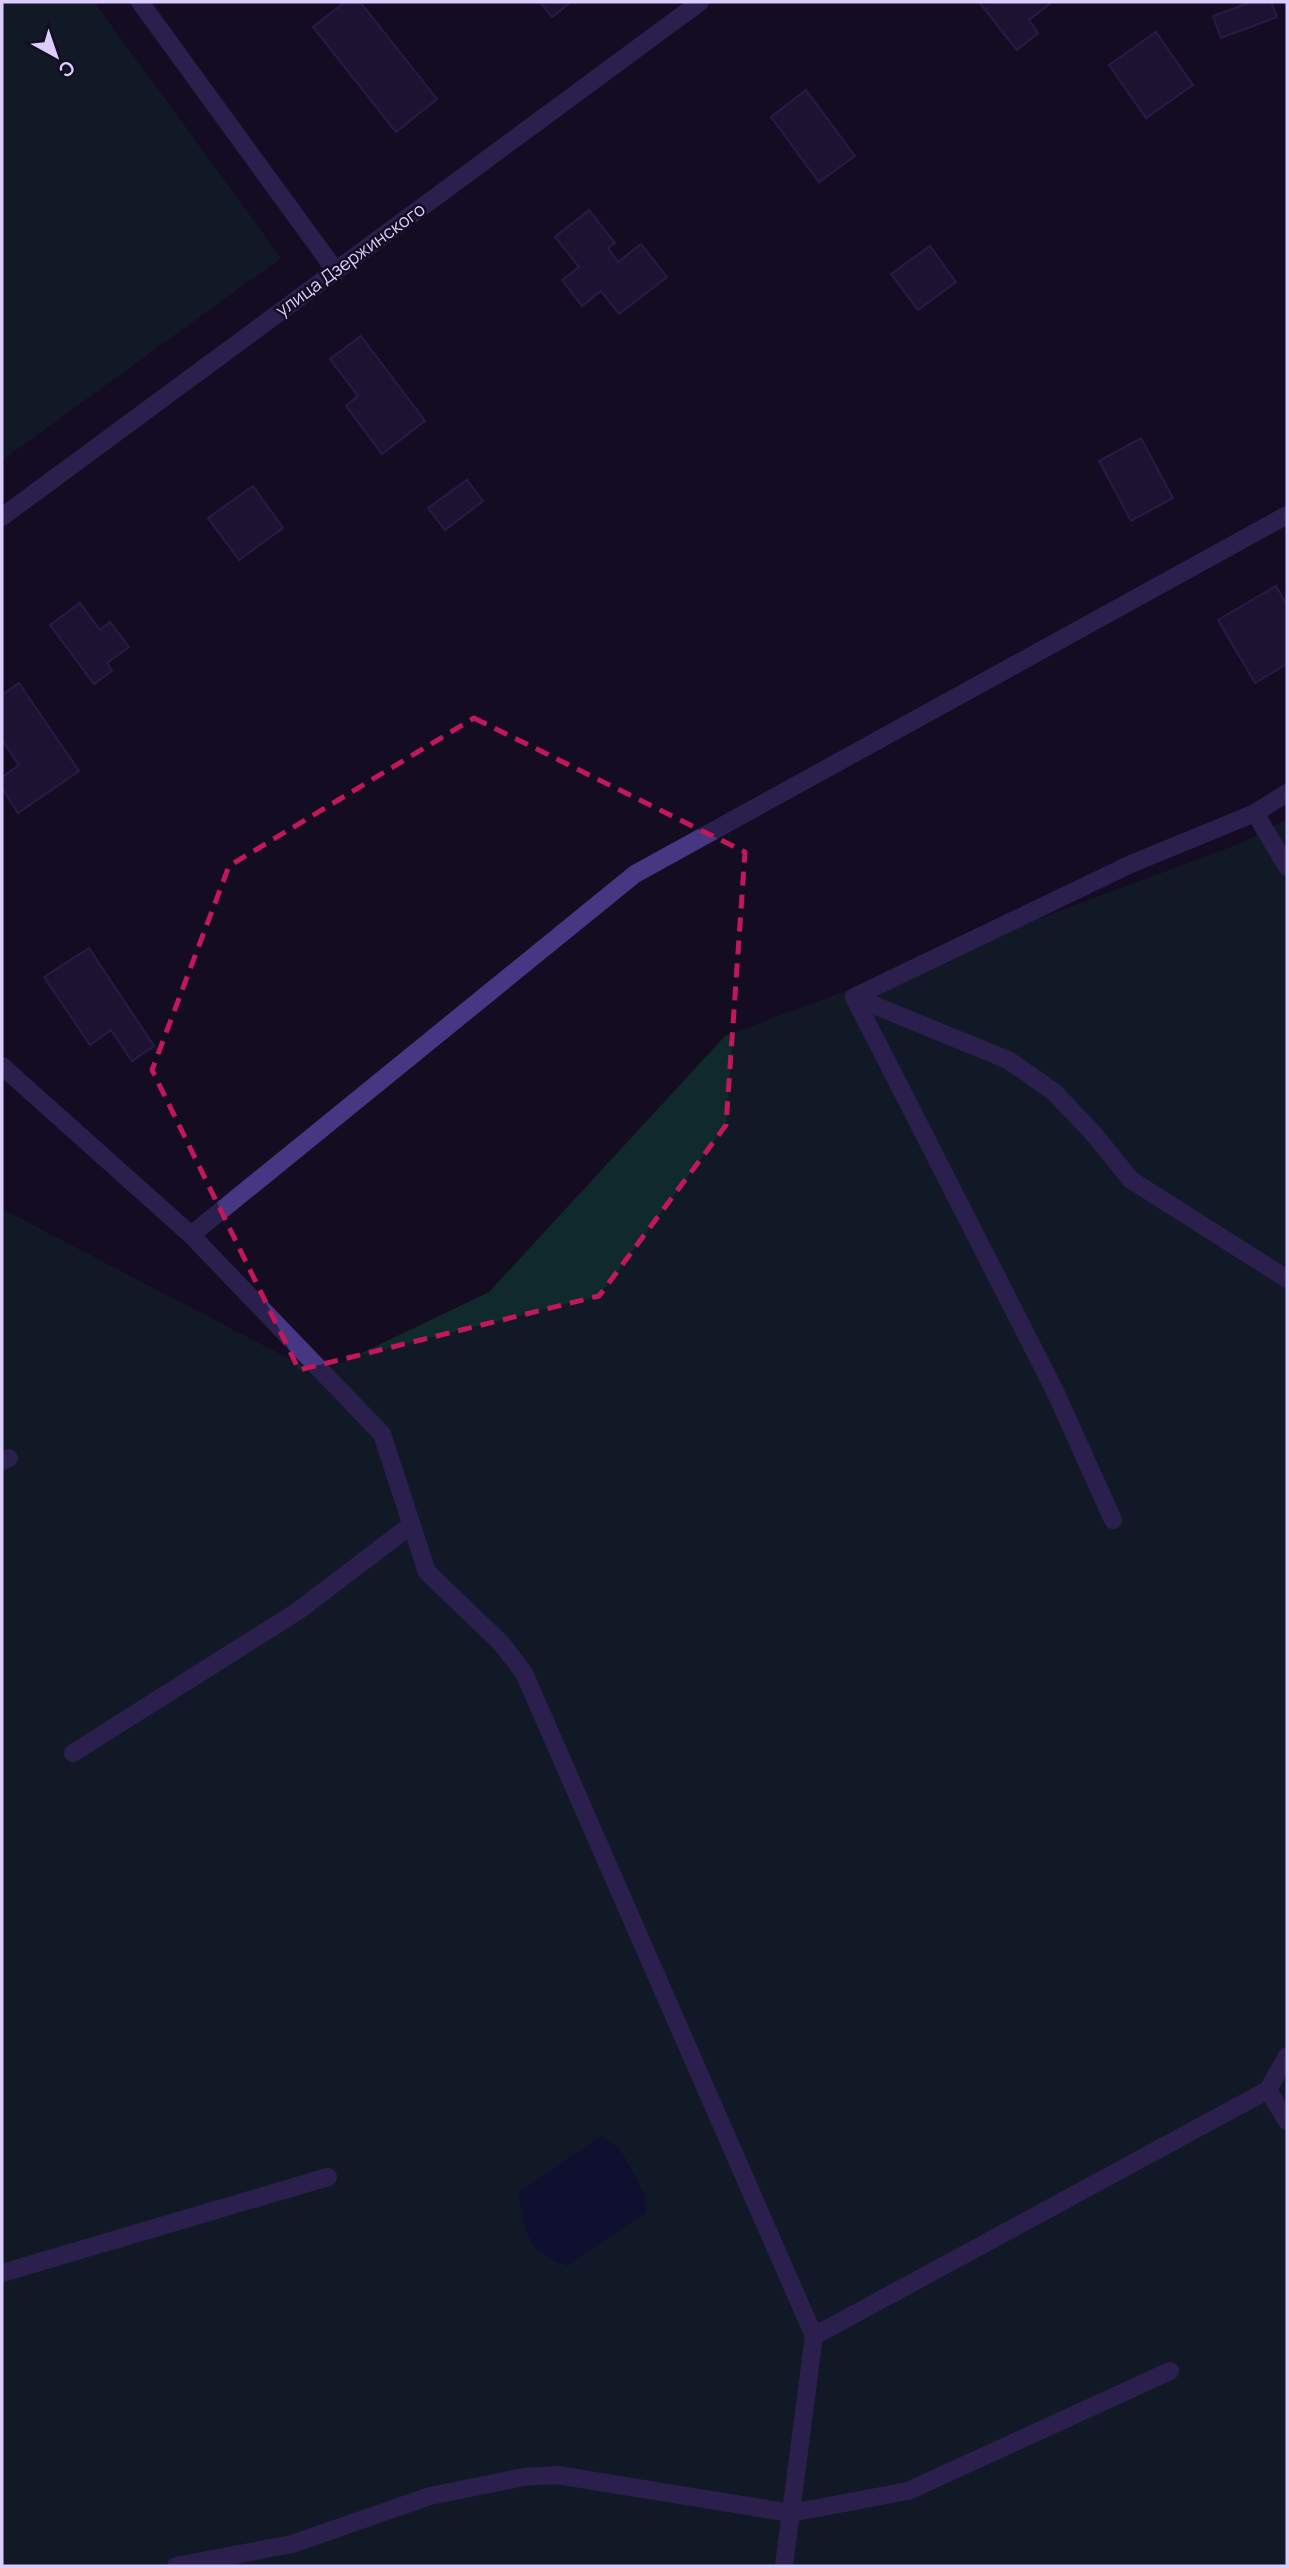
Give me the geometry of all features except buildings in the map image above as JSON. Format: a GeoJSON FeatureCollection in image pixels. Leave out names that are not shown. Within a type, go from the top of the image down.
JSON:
{"type":"FeatureCollection","features":[{"type":"Feature","properties":{"kind":"street"},"geometry":{"type":"LineString","coordinates":[[140,2],[335,270]]}},
{"type":"Feature","properties":{"kind":"street","name":"улица Дзержинского"},"geometry":{"type":"LineString","coordinates":[[2,517],[700,2]]}},
{"type":"Feature","properties":{"kind":"street"},"geometry":{"type":"LineString","coordinates":[[191,1235],[635,874],[1287,515]]}},
{"type":"Feature","properties":{"kind":"street"},"geometry":{"type":"LineString","coordinates":[[854,997],[1131,864],[1255,813],[1287,793]]}},
{"type":"Feature","properties":{"kind":"street"},"geometry":{"type":"LineString","coordinates":[[1255,813],[1287,867]]}},
{"type":"Feature","properties":{"kind":"street"},"geometry":{"type":"LineString","coordinates":[[854,997],[1008,1060],[1054,1092],[1093,1133],[1131,1180],[1287,1279]]}},
{"type":"Feature","properties":{"kind":"street"},"geometry":{"type":"LineString","coordinates":[[854,997],[1054,1389],[1113,1520]]}},
{"type":"Feature","properties":{"kind":"street"},"geometry":{"type":"LineString","coordinates":[[2,1066],[191,1235],[382,1434],[427,1572],[501,1643],[524,1673],[814,2336],[784,2566]]}},
{"type":"Feature","properties":{"kind":"street"},"geometry":{"type":"LineString","coordinates":[[73,1753],[298,1611],[411,1525]]}},
{"type":"Feature","properties":{"kind":"street"},"geometry":{"type":"LineString","coordinates":[[814,2336],[1268,2090],[1287,2056]]}},
{"type":"Feature","properties":{"kind":"street"},"geometry":{"type":"LineString","coordinates":[[1268,2090],[1287,2121]]}},
{"type":"Feature","properties":{"kind":"street"},"geometry":{"type":"LineString","coordinates":[[2,2273],[328,2177]]}},
{"type":"Feature","properties":{"kind":"street"},"geometry":{"type":"LineString","coordinates":[[176,2566],[292,2544],[430,2496],[524,2477],[557,2475],[791,2513],[908,2491],[1170,2371]]}},
{"type":"Feature","properties":{"kind":"highlighted area"},"geometry":{"type":"Polygon","coordinates":[[[474,718],[745,852],[726,1125],[599,1296],[299,1370],[152,1070],[229,866],[474,718]]]}},
{"type":"Feature","properties":{"kind":"green space"},"geometry":{"type":"Polygon","coordinates":[[[2,2],[94,2],[281,258],[2,460],[2,2]]]}},
{"type":"Feature","properties":{"kind":"green space"},"geometry":{"type":"Polygon","coordinates":[[[1287,819],[1287,2566],[2,2566],[2,1209],[318,1374],[489,1292],[725,1036],[1239,844],[1287,819]]]}},
{"type":"Feature","properties":{"kind":"water"},"geometry":{"type":"Polygon","coordinates":[[[601,2136],[619,2147],[646,2196],[646,2213],[567,2266],[542,2254],[529,2238],[518,2192],[601,2136]]]}}]}
